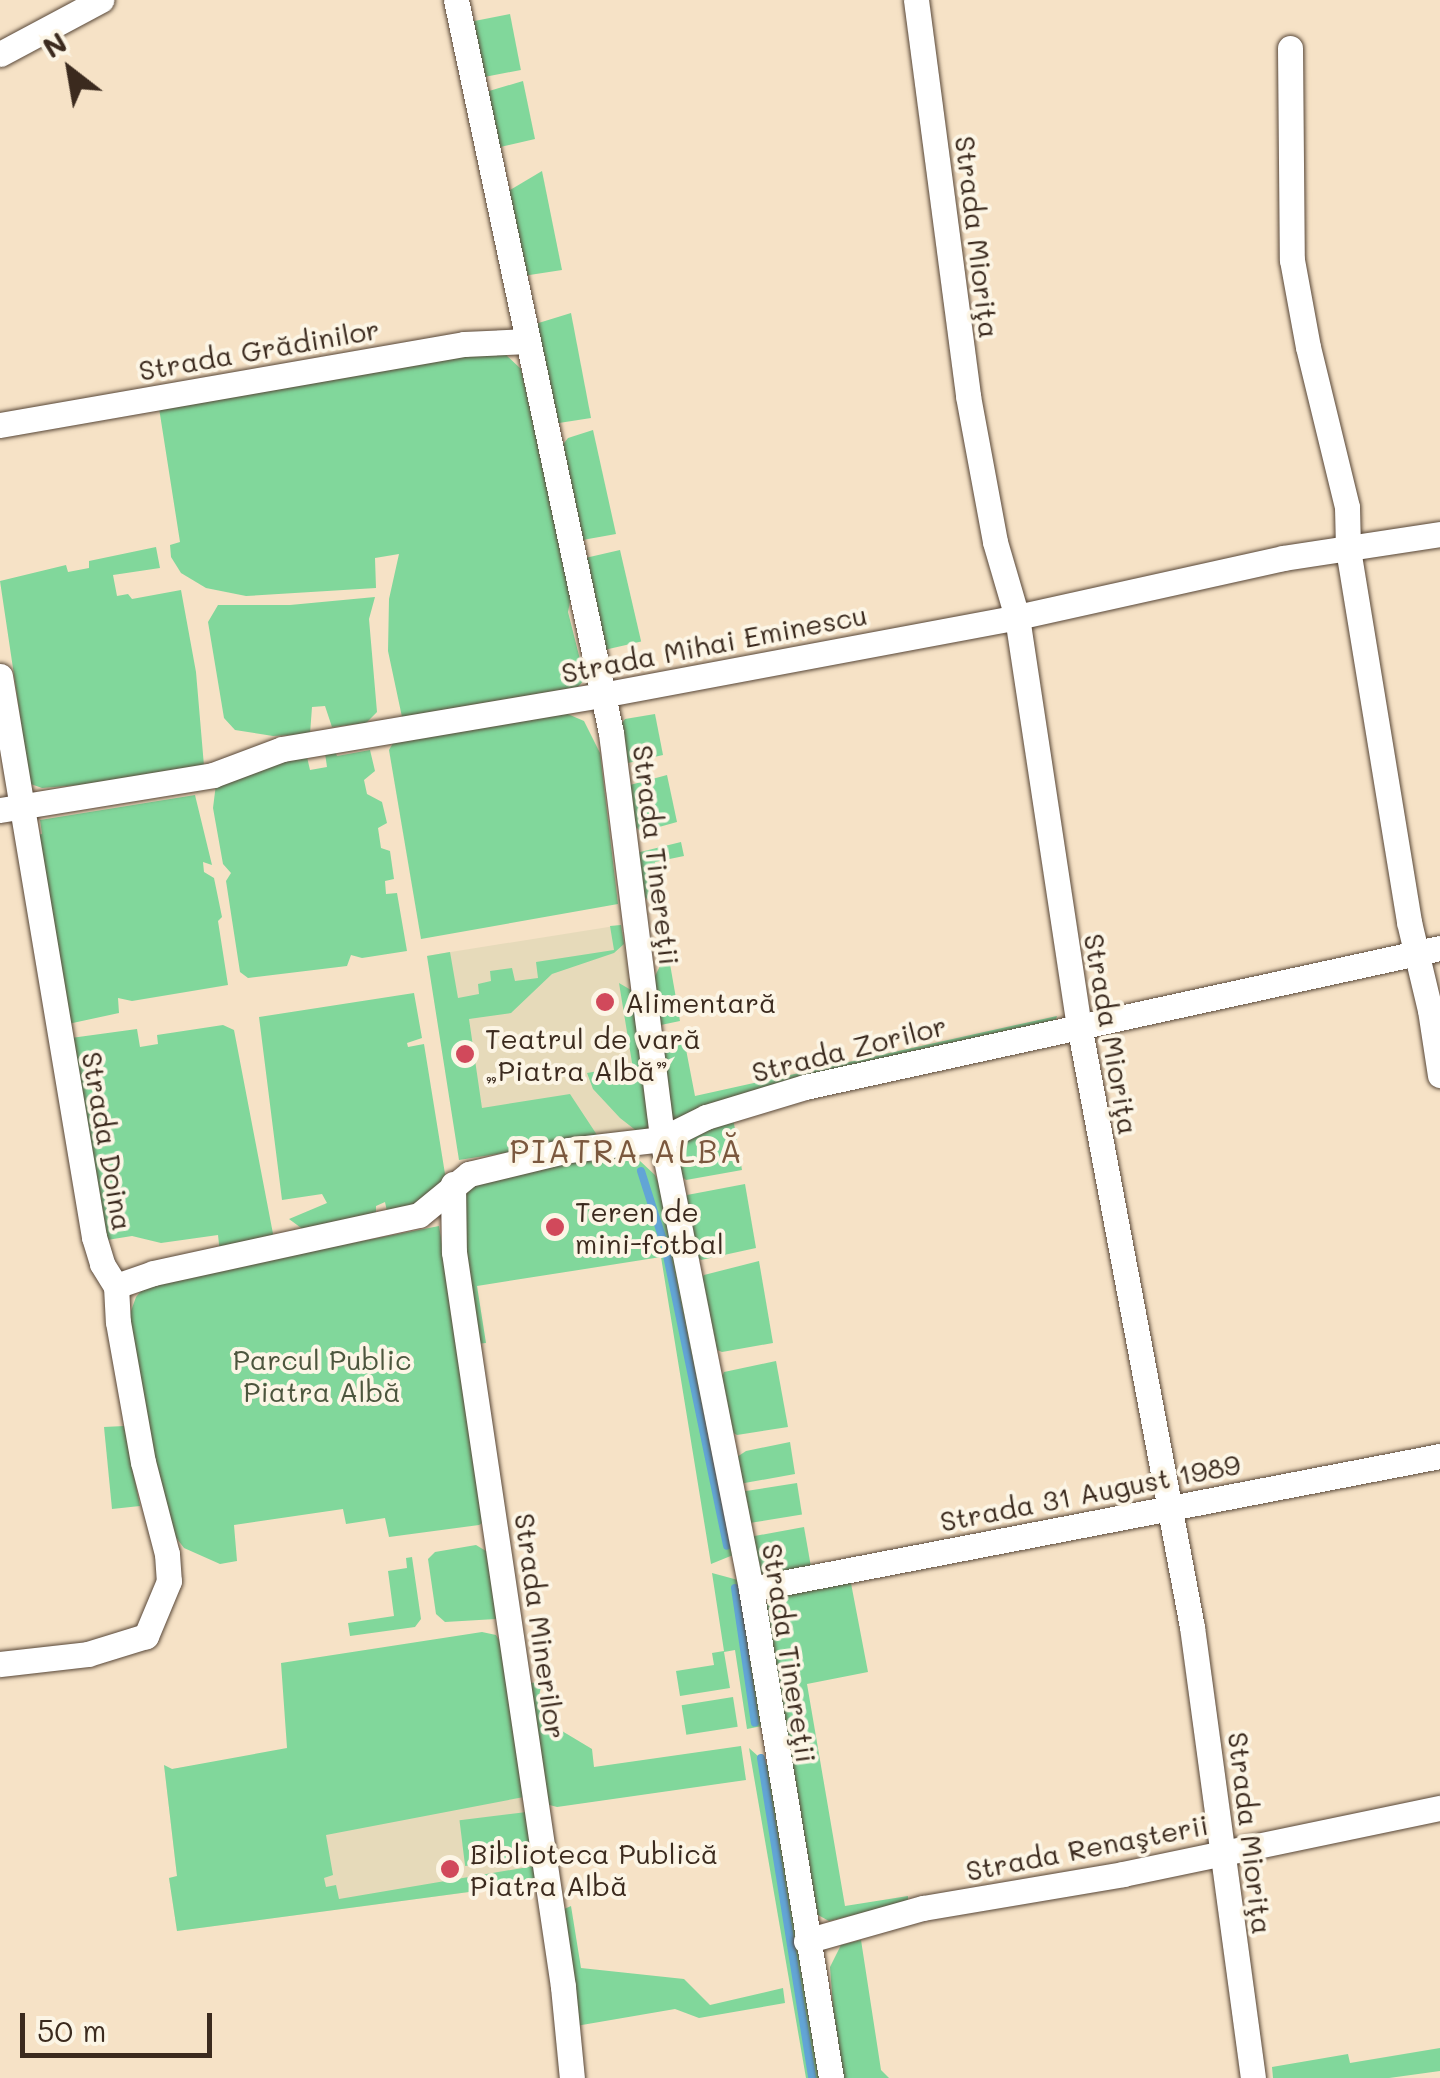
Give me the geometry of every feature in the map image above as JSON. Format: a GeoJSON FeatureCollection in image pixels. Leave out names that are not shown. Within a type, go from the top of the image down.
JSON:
{"type":"FeatureCollection","features":[{"type":"Feature","properties":{"kind":"street"},"geometry":{"type":"LineString","coordinates":[[0,54],[101,0]]}},
{"type":"Feature","properties":{"kind":"street","name":"Strada Tinereţii"},"geometry":{"type":"LineString","coordinates":[[456,0],[602,695],[662,1139],[752,1589],[831,2078]]}},
{"type":"Feature","properties":{"kind":"street","name":"Strada Mioriţa"},"geometry":{"type":"LineString","coordinates":[[916,0],[968,396],[995,542],[1017,617],[1079,1025],[1198,1665],[1252,2078]]}},
{"type":"Feature","properties":{"kind":"street"},"geometry":{"type":"LineString","coordinates":[[1290,48],[1292,260],[1308,348],[1347,508],[1348,549],[1428,951],[1440,1075]]}},
{"type":"Feature","properties":{"kind":"street","name":"Strada Grădinilor"},"geometry":{"type":"LineString","coordinates":[[0,425],[464,344],[528,340]]}},
{"type":"Feature","properties":{"kind":"street","name":"Strada Mihai Eminescu"},"geometry":{"type":"LineString","coordinates":[[10,808],[213,776],[282,749],[602,695],[1017,617],[1283,558],[1440,534]]}},
{"type":"Feature","properties":{"kind":"street","name":"Strada Doina"},"geometry":{"type":"LineString","coordinates":[[0,676],[10,808],[94,1237],[102,1264],[116,1286],[118,1322],[144,1462],[167,1554],[164,1598],[146,1636],[88,1654],[0,1664]]}},
{"type":"Feature","properties":{"kind":"street","name":"Strada Zorilor"},"geometry":{"type":"LineString","coordinates":[[116,1286],[152,1272],[419,1215],[469,1174],[569,1150],[662,1139],[706,1117],[804,1087],[1428,951]]}},
{"type":"Feature","properties":{"kind":"street","name":"Strada Minerilor"},"geometry":{"type":"LineString","coordinates":[[453,1184],[454,1252],[563,1987],[572,2078]]}},
{"type":"Feature","properties":{"kind":"street","name":"Strada 31 August 1989"},"geometry":{"type":"LineString","coordinates":[[752,1589],[1440,1456]]}},
{"type":"Feature","properties":{"kind":"street","name":"Strada Renaşterii"},"geometry":{"type":"LineString","coordinates":[[806,1941],[922,1908],[1123,1874],[1440,1808]]}},
{"type":"Feature","properties":{"kind":"shaded area"},"geometry":{"type":"Polygon","coordinates":[[[621,925],[653,1128],[460,1159],[427,956],[621,925]]]}},
{"type":"Feature","properties":{"kind":"shaded area"},"geometry":{"type":"Polygon","coordinates":[[[513,1716],[536,1883],[177,1931],[169,1878],[177,1876],[164,1765],[172,1769],[513,1716]]]}},
{"type":"Feature","properties":{"kind":"green space"},"geometry":{"type":"Polygon","coordinates":[[[510,14],[521,70],[482,78],[471,22],[510,14]]]}},
{"type":"Feature","properties":{"kind":"green space"},"geometry":{"type":"Polygon","coordinates":[[[523,81],[535,139],[496,148],[485,100],[489,91],[523,81]]]}},
{"type":"Feature","properties":{"kind":"green space"},"geometry":{"type":"Polygon","coordinates":[[[542,171],[562,270],[523,276],[505,193],[542,171]]]}},
{"type":"Feature","properties":{"kind":"green space"},"geometry":{"type":"Polygon","coordinates":[[[571,313],[591,418],[559,423],[553,417],[532,325],[571,313]]]}},
{"type":"Feature","properties":{"kind":"green space"},"geometry":{"type":"Polygon","coordinates":[[[504,353],[521,369],[572,592],[568,612],[585,679],[578,687],[402,717],[388,651],[389,599],[399,554],[375,558],[376,588],[246,596],[206,588],[181,573],[171,557],[170,545],[180,542],[159,408],[416,360],[504,353]]]}},
{"type":"Feature","properties":{"kind":"green space"},"geometry":{"type":"Polygon","coordinates":[[[593,430],[616,534],[577,541],[561,447],[568,438],[593,430]]]}},
{"type":"Feature","properties":{"kind":"green space"},"geometry":{"type":"Polygon","coordinates":[[[156,547],[160,568],[113,575],[117,596],[128,594],[132,599],[181,590],[196,672],[204,766],[91,784],[42,788],[25,782],[17,730],[22,729],[0,581],[66,565],[68,572],[89,568],[89,561],[156,547]]]}},
{"type":"Feature","properties":{"kind":"green space"},"geometry":{"type":"Polygon","coordinates":[[[620,550],[641,642],[603,650],[582,559],[620,550]]]}},
{"type":"Feature","properties":{"kind":"green space"},"geometry":{"type":"Polygon","coordinates":[[[375,597],[369,619],[377,712],[366,723],[332,727],[325,706],[312,707],[310,734],[273,736],[235,730],[224,718],[208,622],[218,605],[290,605],[375,597]]]}},
{"type":"Feature","properties":{"kind":"green space"},"geometry":{"type":"Polygon","coordinates":[[[563,712],[584,721],[600,753],[618,904],[421,939],[389,750],[393,743],[563,712]]]}},
{"type":"Feature","properties":{"kind":"green space"},"geometry":{"type":"Polygon","coordinates":[[[655,714],[663,755],[628,763],[622,723],[625,719],[655,714]]]}},
{"type":"Feature","properties":{"kind":"green space"},"geometry":{"type":"Polygon","coordinates":[[[370,750],[375,771],[364,780],[367,794],[382,802],[387,823],[378,828],[381,848],[390,851],[394,879],[385,881],[386,894],[397,893],[407,951],[362,958],[351,955],[347,966],[248,978],[240,972],[226,881],[231,873],[223,864],[213,808],[216,784],[276,761],[307,757],[310,770],[327,767],[325,753],[335,751],[337,756],[370,750]]]}},
{"type":"Feature","properties":{"kind":"green space"},"geometry":{"type":"Polygon","coordinates":[[[667,775],[677,822],[641,832],[635,826],[630,785],[667,775]]]}},
{"type":"Feature","properties":{"kind":"green space"},"geometry":{"type":"Polygon","coordinates":[[[195,795],[212,865],[203,862],[204,872],[214,878],[222,917],[218,921],[228,985],[132,1001],[118,998],[119,1013],[68,1024],[37,835],[42,834],[40,820],[195,795]]]}},
{"type":"Feature","properties":{"kind":"green space"},"geometry":{"type":"Polygon","coordinates":[[[681,842],[684,856],[655,862],[661,903],[652,904],[640,892],[632,854],[681,842]]]}},
{"type":"Feature","properties":{"kind":"green space"},"geometry":{"type":"Polygon","coordinates":[[[621,925],[624,944],[614,953],[552,974],[511,1013],[469,1019],[482,1108],[570,1094],[599,1138],[459,1160],[427,956],[450,952],[458,998],[479,994],[478,984],[491,981],[490,971],[512,968],[515,981],[538,978],[536,962],[614,950],[610,926],[621,925]]]}},
{"type":"Feature","properties":{"kind":"green space"},"geometry":{"type":"Polygon","coordinates":[[[661,964],[670,964],[680,1021],[656,1026],[651,984],[661,964]]]}},
{"type":"Feature","properties":{"kind":"green space"},"geometry":{"type":"Polygon","coordinates":[[[619,983],[631,990],[653,1129],[638,1132],[593,1089],[587,1073],[610,1069],[613,1085],[635,1081],[619,983]]]}},
{"type":"Feature","properties":{"kind":"green space"},"geometry":{"type":"Polygon","coordinates":[[[414,993],[422,1038],[407,1043],[408,1047],[424,1044],[446,1180],[431,1198],[388,1216],[385,1202],[376,1206],[376,1219],[308,1233],[289,1219],[327,1203],[322,1194],[282,1200],[259,1017],[414,993]]]}},
{"type":"Feature","properties":{"kind":"green space"},"geometry":{"type":"Polygon","coordinates":[[[1057,1016],[1055,1023],[670,1122],[657,1045],[684,1039],[695,1096],[1057,1016]]]}},
{"type":"Feature","properties":{"kind":"green space"},"geometry":{"type":"Polygon","coordinates":[[[223,1025],[234,1030],[274,1239],[220,1253],[218,1235],[161,1243],[132,1236],[107,1240],[71,1038],[137,1029],[140,1047],[158,1044],[157,1035],[223,1025]]]}},
{"type":"Feature","properties":{"kind":"green space"},"geometry":{"type":"Polygon","coordinates":[[[733,1118],[742,1170],[686,1180],[680,1175],[677,1160],[682,1142],[733,1118]]]}},
{"type":"Feature","properties":{"kind":"green space"},"geometry":{"type":"Polygon","coordinates":[[[621,1153],[640,1161],[655,1175],[663,1193],[738,1553],[711,1564],[661,1257],[477,1286],[486,1343],[475,1344],[458,1215],[469,1182],[621,1153]]]}},
{"type":"Feature","properties":{"kind":"green space"},"geometry":{"type":"Polygon","coordinates":[[[745,1184],[756,1248],[701,1260],[696,1256],[684,1200],[687,1195],[745,1184]]]}},
{"type":"Feature","properties":{"kind":"green space","name":"Parcul Public Piatra Albă"},"geometry":{"type":"Polygon","coordinates":[[[439,1226],[488,1519],[479,1525],[389,1537],[385,1518],[346,1524],[343,1509],[234,1525],[237,1561],[220,1564],[184,1548],[175,1536],[146,1443],[127,1322],[136,1297],[148,1283],[439,1226]]]}},
{"type":"Feature","properties":{"kind":"green space"},"geometry":{"type":"Polygon","coordinates":[[[759,1261],[773,1343],[722,1352],[715,1349],[700,1280],[704,1275],[759,1261]]]}},
{"type":"Feature","properties":{"kind":"green space"},"geometry":{"type":"Polygon","coordinates":[[[776,1361],[788,1427],[737,1435],[730,1431],[721,1379],[724,1372],[776,1361]]]}},
{"type":"Feature","properties":{"kind":"green space"},"geometry":{"type":"Polygon","coordinates":[[[124,1426],[140,1506],[112,1509],[104,1427],[124,1426]]]}},
{"type":"Feature","properties":{"kind":"green space"},"geometry":{"type":"Polygon","coordinates":[[[790,1442],[795,1474],[739,1484],[737,1457],[746,1451],[790,1442]]]}},
{"type":"Feature","properties":{"kind":"green space"},"geometry":{"type":"Polygon","coordinates":[[[797,1483],[802,1515],[745,1524],[740,1492],[797,1483]]]}},
{"type":"Feature","properties":{"kind":"green space"},"geometry":{"type":"Polygon","coordinates":[[[804,1527],[811,1567],[764,1576],[755,1570],[749,1537],[804,1527]]]}},
{"type":"Feature","properties":{"kind":"green space"},"geometry":{"type":"Polygon","coordinates":[[[476,1545],[491,1554],[496,1619],[445,1622],[436,1614],[428,1559],[435,1552],[476,1545]]]}},
{"type":"Feature","properties":{"kind":"green space"},"geometry":{"type":"Polygon","coordinates":[[[412,1557],[421,1619],[415,1627],[350,1636],[348,1623],[394,1616],[388,1571],[407,1568],[406,1558],[412,1557]]]}},
{"type":"Feature","properties":{"kind":"green space"},"geometry":{"type":"Polygon","coordinates":[[[712,1573],[738,1580],[762,1726],[747,1729],[735,1650],[724,1652],[730,1688],[680,1696],[676,1671],[714,1665],[712,1653],[724,1651],[712,1573]]]}},
{"type":"Feature","properties":{"kind":"green space"},"geometry":{"type":"Polygon","coordinates":[[[850,1578],[868,1672],[807,1684],[845,1906],[908,1896],[908,1902],[829,1921],[818,1915],[811,1902],[765,1604],[775,1594],[850,1578]]]}},
{"type":"Feature","properties":{"kind":"green space"},"geometry":{"type":"Polygon","coordinates":[[[482,1632],[496,1635],[503,1647],[524,1797],[326,1835],[333,1875],[324,1878],[326,1887],[336,1885],[339,1899],[534,1866],[536,1883],[177,1931],[169,1878],[177,1876],[164,1765],[172,1769],[287,1748],[281,1663],[482,1632]]]}},
{"type":"Feature","properties":{"kind":"green space"},"geometry":{"type":"Polygon","coordinates":[[[542,1682],[538,1701],[544,1730],[557,1728],[592,1749],[594,1767],[741,1746],[746,1780],[557,1807],[546,1804],[530,1683],[542,1682]]]}},
{"type":"Feature","properties":{"kind":"green space"},"geometry":{"type":"Polygon","coordinates":[[[733,1697],[738,1727],[686,1735],[682,1705],[733,1697]]]}},
{"type":"Feature","properties":{"kind":"green space"},"geometry":{"type":"Polygon","coordinates":[[[749,1748],[769,1766],[825,2078],[806,2078],[749,1748]]]}},
{"type":"Feature","properties":{"kind":"green space"},"geometry":{"type":"Polygon","coordinates":[[[527,1812],[533,1858],[465,1866],[460,1820],[527,1812]]]}},
{"type":"Feature","properties":{"kind":"green space"},"geometry":{"type":"Polygon","coordinates":[[[571,1906],[581,1968],[684,1979],[710,2005],[783,1988],[785,2003],[699,2018],[675,2009],[576,2026],[562,1910],[571,1906]]]}},
{"type":"Feature","properties":{"kind":"green space"},"geometry":{"type":"Polygon","coordinates":[[[861,1940],[881,2070],[889,2078],[842,2078],[830,1967],[841,1945],[861,1940]]]}},
{"type":"Feature","properties":{"kind":"green space"},"geometry":{"type":"Polygon","coordinates":[[[1440,2048],[1440,2071],[1389,2078],[1273,2078],[1272,2067],[1348,2054],[1350,2063],[1440,2048]]]}},
{"type":"Feature","properties":{"kind":"waterway"},"geometry":{"type":"LineString","coordinates":[[641,1171],[665,1246],[727,1546]]}},
{"type":"Feature","properties":{"kind":"waterway"},"geometry":{"type":"LineString","coordinates":[[735,1588],[755,1723]]}},
{"type":"Feature","properties":{"kind":"waterway"},"geometry":{"type":"LineString","coordinates":[[761,1758],[812,2078]]}},
{"type":"Feature","properties":{"kind":"place","name":"Alimentară"},"geometry":{"type":"Point","coordinates":[605,1002]}},
{"type":"Feature","properties":{"kind":"place","name":"Teatrul de vară „Piatra Albă”"},"geometry":{"type":"Point","coordinates":[465,1054]}},
{"type":"Feature","properties":{"kind":"place","name":"Teren de mini-fotbal"},"geometry":{"type":"Point","coordinates":[555,1227]}},
{"type":"Feature","properties":{"kind":"place","name":"Biblioteca Publică Piatra Albă"},"geometry":{"type":"Point","coordinates":[450,1869]}},
{"type":"Feature","properties":{"kind":"district","name":"PIATRA ALBĂ"},"geometry":{"type":"Point","coordinates":[627,1150]}}]}
